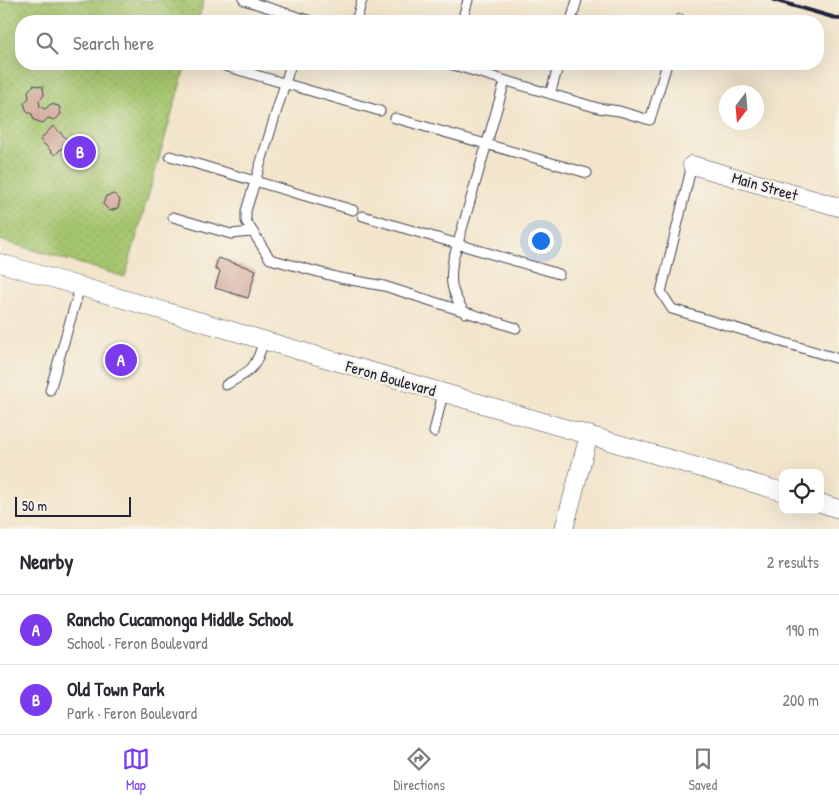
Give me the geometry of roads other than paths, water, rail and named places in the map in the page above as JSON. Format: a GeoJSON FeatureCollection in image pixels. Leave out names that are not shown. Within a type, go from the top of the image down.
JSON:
{"type":"FeatureCollection","features":[{"type":"Feature","properties":{"kind":"street","name":"Main Street"},"geometry":{"type":"LineString","coordinates":[[692,165],[839,207]]}},
{"type":"Feature","properties":{"kind":"street","name":"Feron Boulevard"},"geometry":{"type":"LineString","coordinates":[[0,263],[779,491]]}},
{"type":"Feature","properties":{"kind":"street"},"geometry":{"type":"LineString","coordinates":[[564,529],[589,436]]}},
{"type":"Feature","properties":{"kind":"street"},"geometry":{"type":"LineString","coordinates":[[824,504],[839,509]]}},
{"type":"Feature","properties":{"kind":"lane"},"geometry":{"type":"LineString","coordinates":[[358,15],[362,0]]}},
{"type":"Feature","properties":{"kind":"lane"},"geometry":{"type":"LineString","coordinates":[[464,15],[468,0]]}},
{"type":"Feature","properties":{"kind":"lane"},"geometry":{"type":"LineString","coordinates":[[573,15],[577,0]]}},
{"type":"Feature","properties":{"kind":"lane"},"geometry":{"type":"LineString","coordinates":[[249,1],[289,15]]}},
{"type":"Feature","properties":{"kind":"lane"},"geometry":{"type":"LineString","coordinates":[[238,70],[380,111]]}},
{"type":"Feature","properties":{"kind":"lane"},"geometry":{"type":"LineString","coordinates":[[289,70],[246,211],[246,221],[251,232],[270,259],[340,278],[384,286],[516,328]]}},
{"type":"Feature","properties":{"kind":"lane"},"geometry":{"type":"LineString","coordinates":[[469,70],[598,108],[619,110],[650,120],[665,70]]}},
{"type":"Feature","properties":{"kind":"lane"},"geometry":{"type":"LineString","coordinates":[[550,94],[557,70]]}},
{"type":"Feature","properties":{"kind":"lane"},"geometry":{"type":"LineString","coordinates":[[465,313],[451,288],[451,274],[505,81]]}},
{"type":"Feature","properties":{"kind":"lane"},"geometry":{"type":"LineString","coordinates":[[395,118],[587,173]]}},
{"type":"Feature","properties":{"kind":"lane"},"geometry":{"type":"LineString","coordinates":[[170,156],[352,210]]}},
{"type":"Feature","properties":{"kind":"lane"},"geometry":{"type":"LineString","coordinates":[[692,165],[661,292],[672,309],[839,359]]}},
{"type":"Feature","properties":{"kind":"lane"},"geometry":{"type":"LineString","coordinates":[[363,216],[558,274]]}},
{"type":"Feature","properties":{"kind":"lane"},"geometry":{"type":"LineString","coordinates":[[173,217],[230,234],[251,232]]}},
{"type":"Feature","properties":{"kind":"lane"},"geometry":{"type":"LineString","coordinates":[[50,390],[80,287]]}},
{"type":"Feature","properties":{"kind":"lane"},"geometry":{"type":"LineString","coordinates":[[226,385],[250,371],[256,365],[264,340]]}},
{"type":"Feature","properties":{"kind":"lane"},"geometry":{"type":"LineString","coordinates":[[434,432],[443,393]]}},
{"type":"Feature","properties":{"kind":"railway"},"geometry":{"type":"LineString","coordinates":[[774,0],[839,19]]}},
{"type":"Feature","properties":{"kind":"place","name":"Old Town Park"},"geometry":{"type":"Point","coordinates":[80,152]}},
{"type":"Feature","properties":{"kind":"place","name":"Rancho Cucamonga Middle School"},"geometry":{"type":"Point","coordinates":[121,360]}}]}
